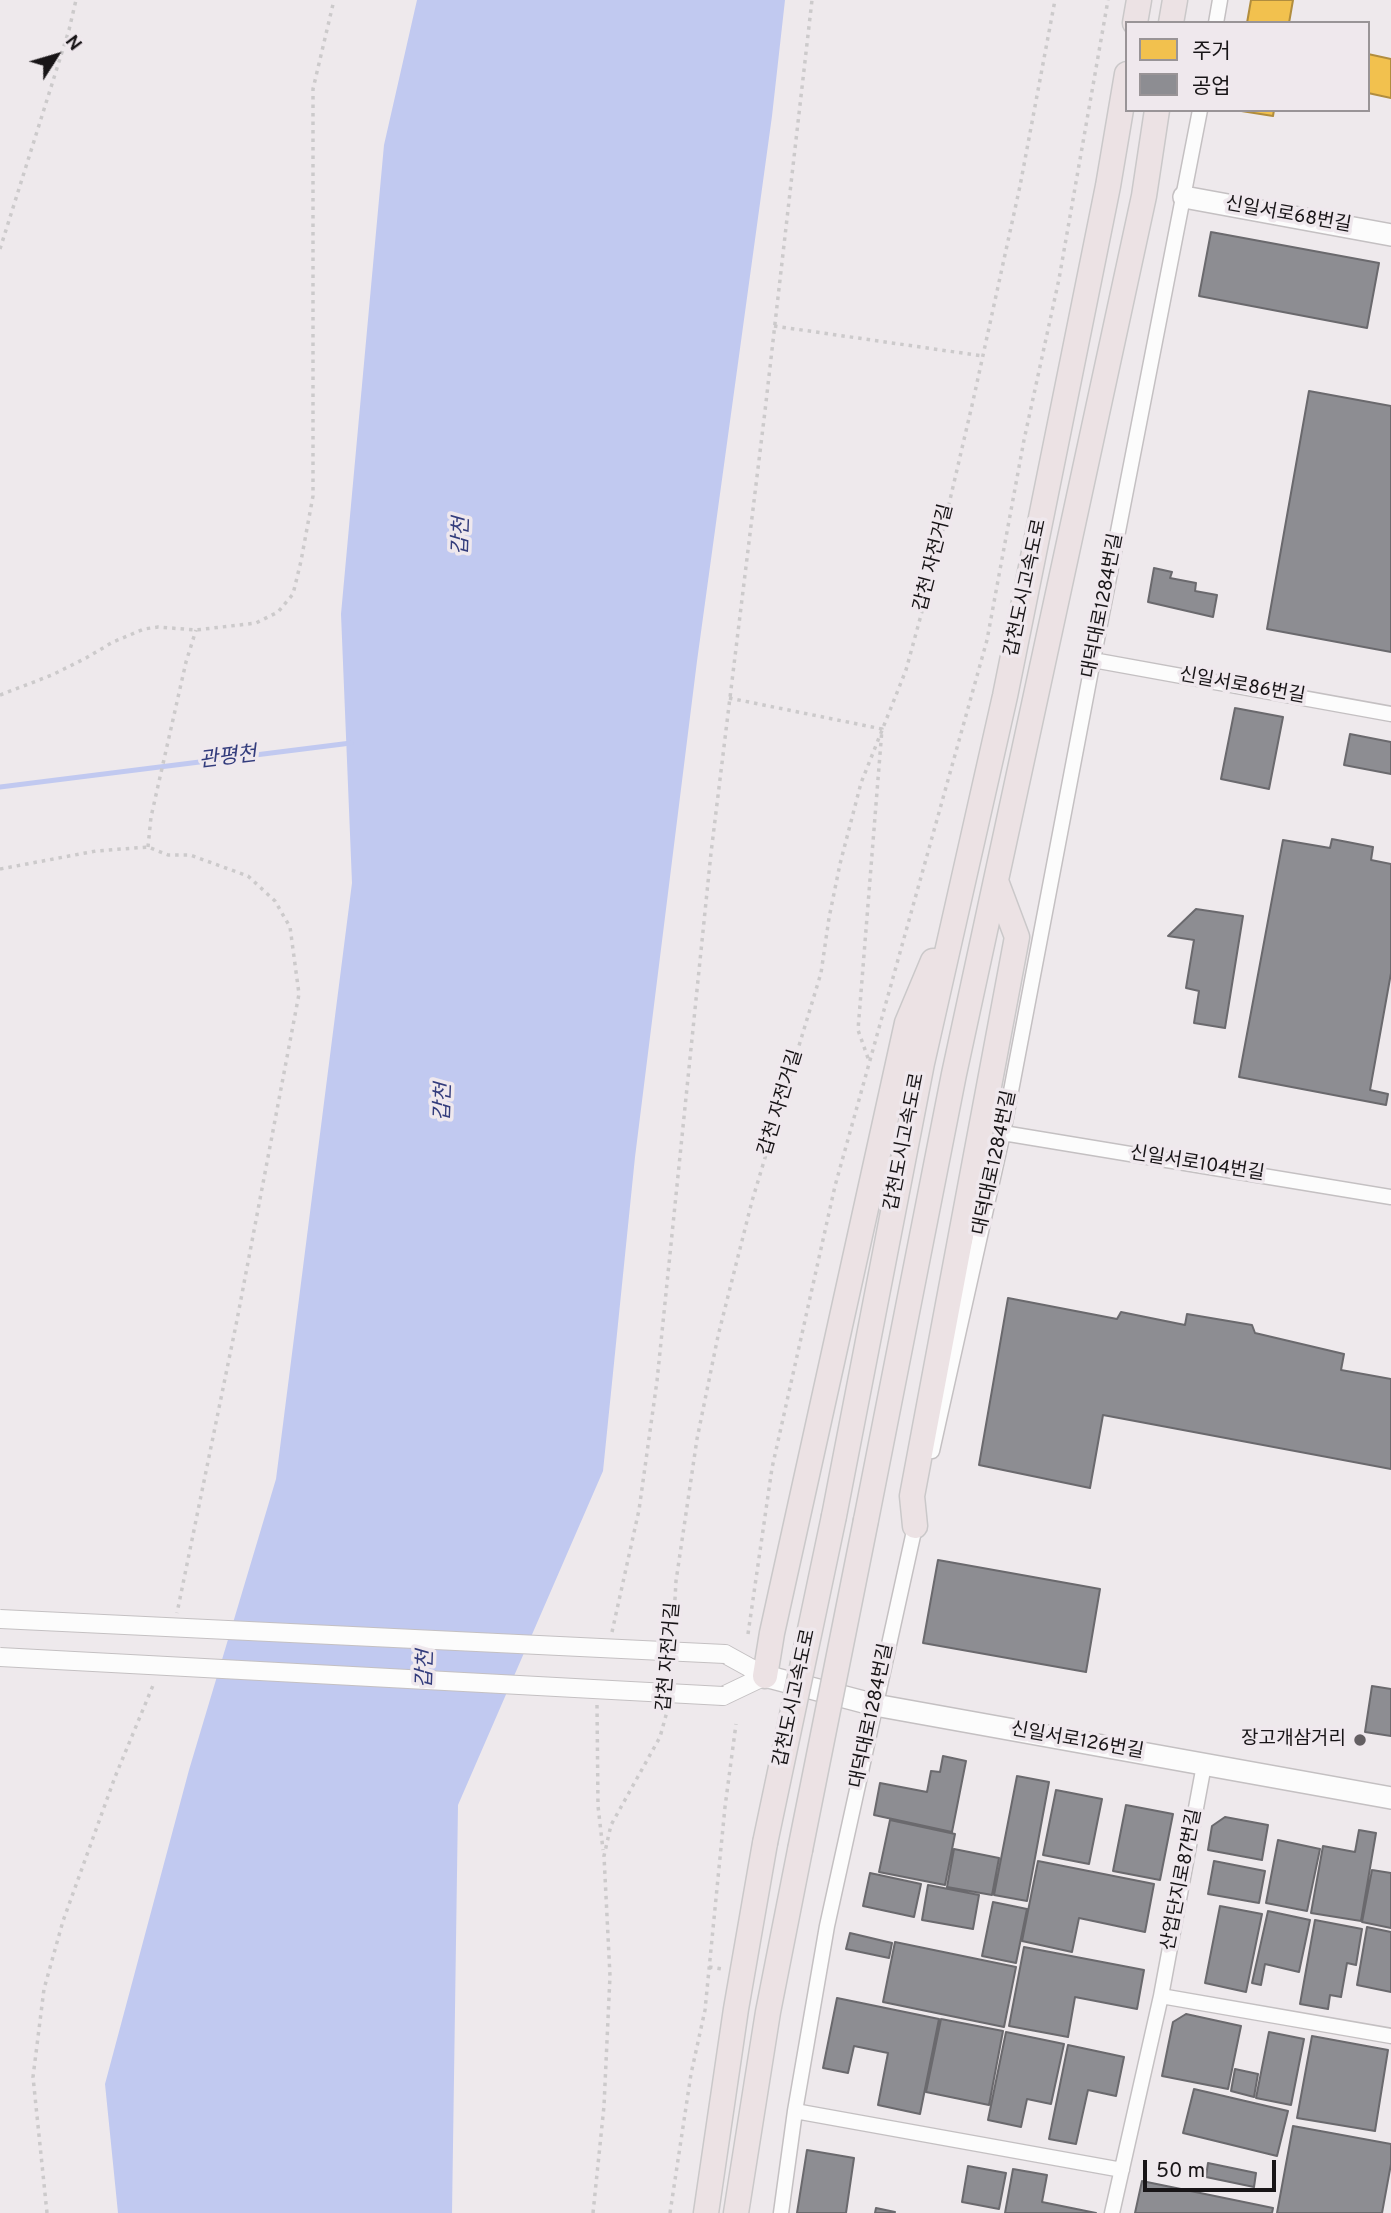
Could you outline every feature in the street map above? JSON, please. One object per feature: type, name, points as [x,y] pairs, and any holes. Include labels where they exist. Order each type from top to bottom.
[{"type":"highway","points":[[1135,21],[1139,0]]},
{"type":"highway","points":[[1171,21],[1175,0]]},
{"type":"highway","name":"갑천도시고속도로","points":[[706,2213],[734,2022],[765,1843],[834,1516],[922,1063],[1016,642],[1108,186],[1125,86]]},
{"type":"highway","name":"갑천도시고속도로","points":[[736,2213],[768,2012],[954,1074],[1144,196],[1157,112]]},
{"type":"highway","points":[[915,1527],[912,1496],[1017,937],[996,881]]},
{"type":"highway","points":[[765,1676],[775,1619],[907,1023],[958,902]]},
{"type":"main road","name":"신일서로68번길","points":[[1184,197],[1391,235]]},
{"type":"main road","name":"신일서로126번길","points":[[765,1676],[876,1705],[1391,1798]]},
{"type":"street","points":[[1216,21],[1220,0]]},
{"type":"street","name":"대덕대로1284번길","points":[[781,2213],[795,2111],[827,1926],[1003,1133],[1200,112]]},
{"type":"street","name":"신일서로86번길","points":[[1093,660],[1391,714]]},
{"type":"street","name":"신일서로104번길","points":[[1003,1133],[1391,1197]]},
{"type":"street","points":[[0,1619],[725,1654],[765,1676]]},
{"type":"street","points":[[0,1657],[723,1696],[765,1676]]},
{"type":"street","name":"산업단지로87번길","points":[[1112,2213],[1161,1996],[1204,1765]]},
{"type":"street","points":[[1161,1996],[1391,2036]]},
{"type":"street","points":[[795,2111],[1122,2170]]},
{"type":"path","points":[[0,249],[76,0]]},
{"type":"path","points":[[0,695],[52,675],[113,642],[144,629],[196,629],[256,623],[278,612],[293,594],[313,496],[313,89],[334,0]]},
{"type":"path","points":[[609,1644],[639,1510],[657,1381],[711,853],[812,0]]},
{"type":"path","name":"갑천 자전거길","points":[[672,1636],[676,1580],[697,1439],[718,1336],[752,1201],[821,973],[834,891],[861,783],[906,670],[938,550],[1020,186],[1055,0]]},
{"type":"path","points":[[748,1634],[768,1490],[835,1186],[988,640],[1024,440],[1059,279],[1108,0]]},
{"type":"path","points":[[774,326],[983,356]]},
{"type":"path","points":[[148,847],[151,817],[196,629]]},
{"type":"path","points":[[729,698],[882,729],[858,1030],[870,1062]]},
{"type":"path","points":[[0,869],[96,851],[148,847],[168,855],[190,855],[248,876],[275,901],[290,927],[299,994],[237,1321],[175,1622]]},
{"type":"path","points":[[47,2213],[33,2077],[44,1989],[63,1921],[115,1777],[155,1681]]},
{"type":"path","points":[[599,1697],[596,1710],[598,1806],[604,1856]]},
{"type":"path","name":"갑천 자전거길","points":[[593,2213],[604,2106],[610,1976],[604,1856],[611,1825],[660,1737],[668,1699]]},
{"type":"path","points":[[670,2213],[691,2074],[705,2010],[736,1724]]},
{"type":"path","points":[[709,1967],[722,1969]]},
{"type":"water","name":"갑천","points":[[417,0],[785,0],[772,116],[697,661],[635,1157],[603,1471],[458,1805],[452,2213],[118,2213],[105,2084],[189,1770],[276,1479],[352,883],[341,614],[384,145]]},
{"type":"building: 주거","points":[[1251,0],[1293,0],[1289,21],[1247,21]]},
{"type":"building: 주거","points":[[1370,54],[1391,59],[1391,98],[1370,93]]},
{"type":"building: 주거","points":[[1248,112],[1274,112],[1273,116]]},
{"type":"building: 공업","points":[[1211,232],[1379,263],[1367,328],[1199,296]]},
{"type":"building: 공업","points":[[1309,391],[1391,406],[1391,652],[1267,629]]},
{"type":"building: 공업","points":[[1154,568],[1172,572],[1170,578],[1196,583],[1195,591],[1217,595],[1213,617],[1148,602]]},
{"type":"building: 공업","points":[[1235,708],[1283,717],[1269,789],[1221,779]]},
{"type":"building: 공업","points":[[1350,734],[1391,742],[1391,774],[1344,765]]},
{"type":"building: 공업","points":[[1332,839],[1373,847],[1371,860],[1391,864],[1391,973],[1370,1090],[1388,1094],[1386,1105],[1239,1077],[1283,840],[1330,848]]},
{"type":"building: 공업","points":[[1196,909],[1243,916],[1225,1028],[1194,1023],[1199,991],[1186,988],[1194,940],[1168,936]]},
{"type":"building: 공업","points":[[1008,1298],[1117,1319],[1121,1312],[1185,1325],[1187,1314],[1252,1325],[1255,1333],[1344,1354],[1341,1370],[1391,1379],[1391,1469],[1103,1415],[1090,1488],[979,1465]]},
{"type":"building: 공업","points":[[938,1560],[1100,1589],[1086,1672],[923,1643]]},
{"type":"building: 공업","points":[[1372,1686],[1391,1689],[1391,1736],[1365,1732]]},
{"type":"building: 공업","points":[[943,1756],[966,1761],[952,1832],[874,1815],[880,1783],[927,1792],[931,1771],[940,1772]]},
{"type":"building: 공업","points":[[1017,1776],[1049,1782],[1027,1901],[994,1895]]},
{"type":"building: 공업","points":[[1056,1790],[1102,1799],[1089,1864],[1043,1855]]},
{"type":"building: 공업","points":[[1126,1805],[1173,1814],[1160,1880],[1113,1871]]},
{"type":"building: 공업","points":[[1225,1817],[1268,1825],[1262,1860],[1208,1850],[1212,1826]]},
{"type":"building: 공업","points":[[890,1820],[955,1834],[945,1885],[879,1872]]},
{"type":"building: 공업","points":[[1359,1830],[1376,1833],[1361,1921],[1311,1913],[1323,1846],[1355,1852]]},
{"type":"building: 공업","points":[[1278,1840],[1320,1849],[1307,1911],[1266,1903]]},
{"type":"building: 공업","points":[[954,1849],[999,1858],[992,1895],[947,1887]]},
{"type":"building: 공업","points":[[1038,1861],[1154,1884],[1145,1932],[1079,1918],[1072,1952],[1022,1941]]},
{"type":"building: 공업","points":[[1214,1861],[1265,1871],[1259,1903],[1208,1894]]},
{"type":"building: 공업","points":[[1372,1870],[1391,1873],[1391,1928],[1362,1922]]},
{"type":"building: 공업","points":[[870,1873],[921,1884],[914,1917],[863,1906]]},
{"type":"building: 공업","points":[[928,1885],[979,1895],[973,1929],[922,1920]]},
{"type":"building: 공업","points":[[993,1902],[1027,1909],[1016,1963],[982,1956]]},
{"type":"building: 공업","points":[[1220,1906],[1262,1914],[1246,1992],[1205,1983]]},
{"type":"building: 공업","points":[[1268,1911],[1310,1920],[1299,1972],[1265,1964],[1261,1985],[1252,1983]]},
{"type":"building: 공업","points":[[1315,1920],[1362,1929],[1356,1965],[1347,1963],[1341,1997],[1330,1995],[1328,2009],[1300,2004]]},
{"type":"building: 공업","points":[[1367,1927],[1391,1932],[1391,1992],[1357,1985]]},
{"type":"building: 공업","points":[[850,1933],[892,1943],[889,1958],[846,1949]]},
{"type":"building: 공업","points":[[895,1942],[1016,1967],[1004,2027],[883,2002]]},
{"type":"building: 공업","points":[[1024,1947],[1144,1970],[1137,2009],[1075,1997],[1068,2037],[1009,2026]]},
{"type":"building: 공업","points":[[837,1998],[939,2019],[920,2114],[878,2105],[888,2053],[854,2046],[848,2073],[823,2068]]},
{"type":"building: 공업","points":[[1186,2014],[1241,2026],[1228,2089],[1162,2076],[1173,2022]]},
{"type":"building: 공업","points":[[941,2019],[1003,2031],[989,2105],[926,2092]]},
{"type":"building: 공업","points":[[1006,2032],[1064,2044],[1051,2104],[1027,2099],[1021,2127],[988,2120]]},
{"type":"building: 공업","points":[[1269,2032],[1304,2039],[1291,2105],[1256,2098]]},
{"type":"building: 공업","points":[[1312,2036],[1388,2050],[1375,2131],[1297,2118]]},
{"type":"building: 공업","points":[[1068,2045],[1124,2057],[1116,2096],[1088,2090],[1076,2144],[1049,2139]]},
{"type":"building: 공업","points":[[1235,2069],[1258,2074],[1254,2097],[1231,2091]]},
{"type":"building: 공업","points":[[1194,2089],[1288,2111],[1277,2156],[1183,2133]]},
{"type":"building: 공업","points":[[1293,2126],[1391,2144],[1391,2164],[1382,2213],[1277,2213]]},
{"type":"building: 공업","points":[[807,2150],[854,2158],[846,2213],[797,2213]]},
{"type":"building: 공업","points":[[1208,2163],[1256,2173],[1254,2187],[1206,2177]]},
{"type":"building: 공업","points":[[968,2166],[1006,2173],[999,2209],[962,2202]]},
{"type":"building: 공업","points":[[1013,2169],[1047,2175],[1042,2202],[1096,2213],[1005,2213]]},
{"type":"building: 공업","points":[[1142,2181],[1273,2208],[1272,2213],[1135,2213]]},
{"type":"building: 공업","points":[[876,2208],[895,2212],[875,2213]]},
{"type":"waterway","name":"관평천","points":[[0,787],[351,743]]},
{"type":"place","name":"장고개삼거리","points":[[1360,1740]]}]
